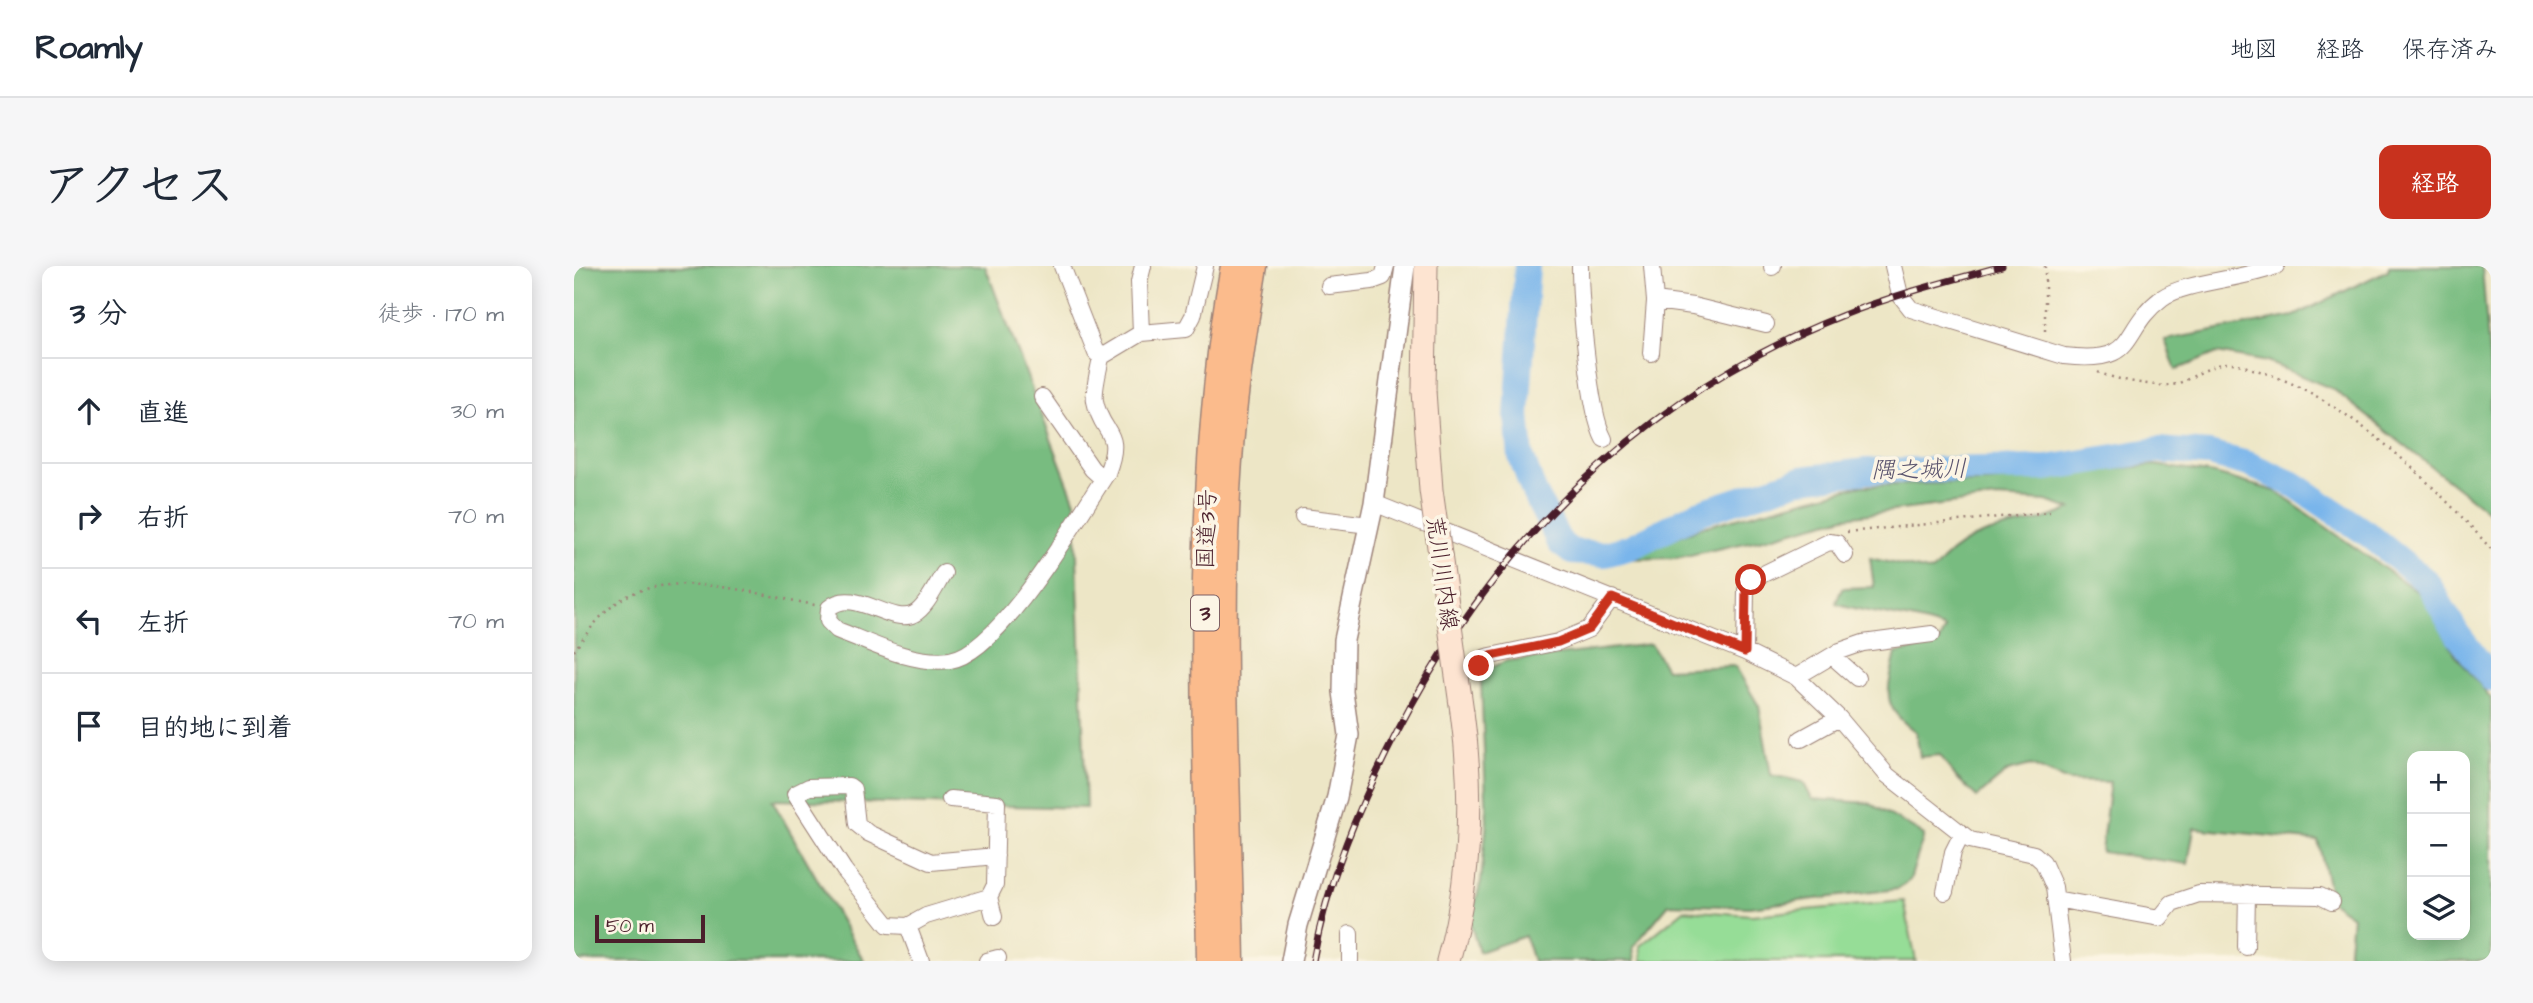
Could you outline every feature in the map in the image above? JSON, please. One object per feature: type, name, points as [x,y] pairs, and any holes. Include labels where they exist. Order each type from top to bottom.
[{"type":"highway","name":"国道3号","points":[[1210,961],[1205,595],[1207,496],[1218,369],[1234,266]]},
{"type":"highway","name":"国道3号","points":[[1231,961],[1225,595],[1227,512],[1233,414],[1254,266]]},
{"type":"main road","name":"荒川川内線","points":[[1426,266],[1424,391],[1431,490],[1462,712],[1469,786],[1470,838],[1463,898],[1448,961]]},
{"type":"street","points":[[1062,266],[1096,353],[1101,357]]},
{"type":"street","points":[[1141,333],[1139,282],[1143,266]]},
{"type":"street","points":[[1101,357],[1141,333],[1186,329],[1193,316],[1205,266]]},
{"type":"street","points":[[1329,286],[1372,281],[1382,277],[1386,266]]},
{"type":"street","points":[[1291,961],[1298,926],[1338,797],[1349,735],[1343,692],[1344,640],[1374,503],[1405,266]]},
{"type":"street","points":[[1580,266],[1594,401],[1598,428],[1604,439]]},
{"type":"street","points":[[1651,352],[1655,301],[1652,266]]},
{"type":"street","points":[[1893,266],[1900,295],[1911,309],[2044,349],[2088,359],[2108,355],[2126,345],[2162,298],[2276,266]]},
{"type":"street","points":[[1655,301],[1693,306],[1766,324]]},
{"type":"street","points":[[944,573],[923,606],[913,615],[901,616],[848,601],[835,602],[829,608],[828,621],[837,630],[912,657],[953,660],[970,653],[1011,613],[1035,584],[1103,479],[1114,455],[1115,439],[1095,400],[1101,357]]},
{"type":"street","points":[[1042,397],[1092,469],[1103,479]]},
{"type":"street","points":[[1374,503],[1745,652],[1796,677],[1839,718],[1886,775],[1962,834],[1984,845],[2034,854],[2043,862],[2054,887],[2063,961]]},
{"type":"street","points":[[1303,517],[1369,525]]},
{"type":"street","points":[[1745,652],[1746,590],[1751,580],[1829,542],[1837,543],[1845,555]]},
{"type":"street","points":[[1479,666],[1486,657],[1558,642],[1589,629],[1612,598]]},
{"type":"street","points":[[1796,677],[1832,656],[1863,643],[1932,635]]},
{"type":"street","points":[[1832,656],[1857,678]]},
{"type":"street","points":[[1801,739],[1839,718]]},
{"type":"street","points":[[989,897],[926,916],[908,926],[888,925],[844,870],[795,794],[809,787],[849,786],[853,789],[857,824],[868,833],[931,862],[996,856]]},
{"type":"street","points":[[950,799],[997,803],[995,885],[989,897],[994,917]]},
{"type":"street","points":[[1945,892],[1953,852],[1962,834]]},
{"type":"street","points":[[2246,947],[2247,893]]},
{"type":"street","points":[[2055,899],[2160,918],[2172,903],[2199,894],[2320,896],[2332,902]]},
{"type":"street","points":[[908,926],[921,961]]},
{"type":"street","points":[[1350,934],[1350,961]]},
{"type":"path","points":[[2044,349],[2045,266]]},
{"type":"path","points":[[2098,372],[2109,377],[2172,386],[2229,363],[2275,376],[2330,402],[2396,456],[2466,520],[2491,549]]},
{"type":"path","points":[[1829,542],[1850,530],[2050,512]]},
{"type":"path","points":[[574,651],[614,606],[630,595],[657,586],[714,586],[829,608]]},
{"type":"green space","points":[[574,266],[985,266],[1075,502],[1086,808],[772,800],[864,961],[574,961]]},
{"type":"green space","points":[[2389,266],[2482,266],[2491,382],[2491,514],[2333,389],[2267,362],[2217,353],[2176,370],[2165,340],[2294,316],[2388,270]]},
{"type":"green space","points":[[2155,465],[2215,474],[2275,491],[2422,595],[2455,654],[2491,698],[2491,961],[2348,961],[2352,916],[2332,902],[2318,841],[2194,828],[2188,864],[2101,852],[2110,782],[2068,781],[2031,765],[2008,771],[1977,797],[1956,777],[1940,755],[1920,757],[1916,732],[1904,723],[1891,706],[1890,679],[1896,653],[1937,645],[1945,629],[1836,603],[1842,588],[1874,587],[1870,558],[1932,572],[1948,555],[1981,535],[2052,517],[2071,509],[2046,501],[1996,498],[1845,517],[1676,558],[1623,559],[1699,528],[1858,486],[1988,482]]},
{"type":"green space","points":[[1651,644],[1666,669],[1735,666],[1759,706],[1771,775],[1803,782],[1812,799],[1869,803],[1924,835],[1910,880],[1898,889],[1749,907],[1669,904],[1633,947],[1635,961],[1533,961],[1525,936],[1479,952],[1470,922],[1481,881],[1487,821],[1481,681],[1492,667],[1506,661]]},
{"type":"green space","points":[[1904,901],[1916,961],[1642,961],[1640,946],[1684,910],[1752,915]]},
{"type":"waterway","name":"隅之城川","points":[[1527,266],[1517,415],[1521,456],[1534,492],[1560,543],[1572,552],[1605,554],[1631,547],[1698,513],[1802,479],[1866,471],[2047,468],[2158,450],[2209,454],[2248,464],[2295,485],[2369,535],[2427,582],[2458,635],[2491,678]]},
{"type":"railway","points":[[1313,961],[1327,901],[1346,844],[1369,788],[1396,734],[1435,665],[1478,600],[1527,540],[1580,484],[1638,433],[1701,388],[1769,349],[1861,308],[2002,266]]},
{"type":"route","points":[[1479,666],[1486,657],[1500,652],[1558,642],[1589,629],[1612,598],[1745,652],[1746,590],[1751,580]]}]
